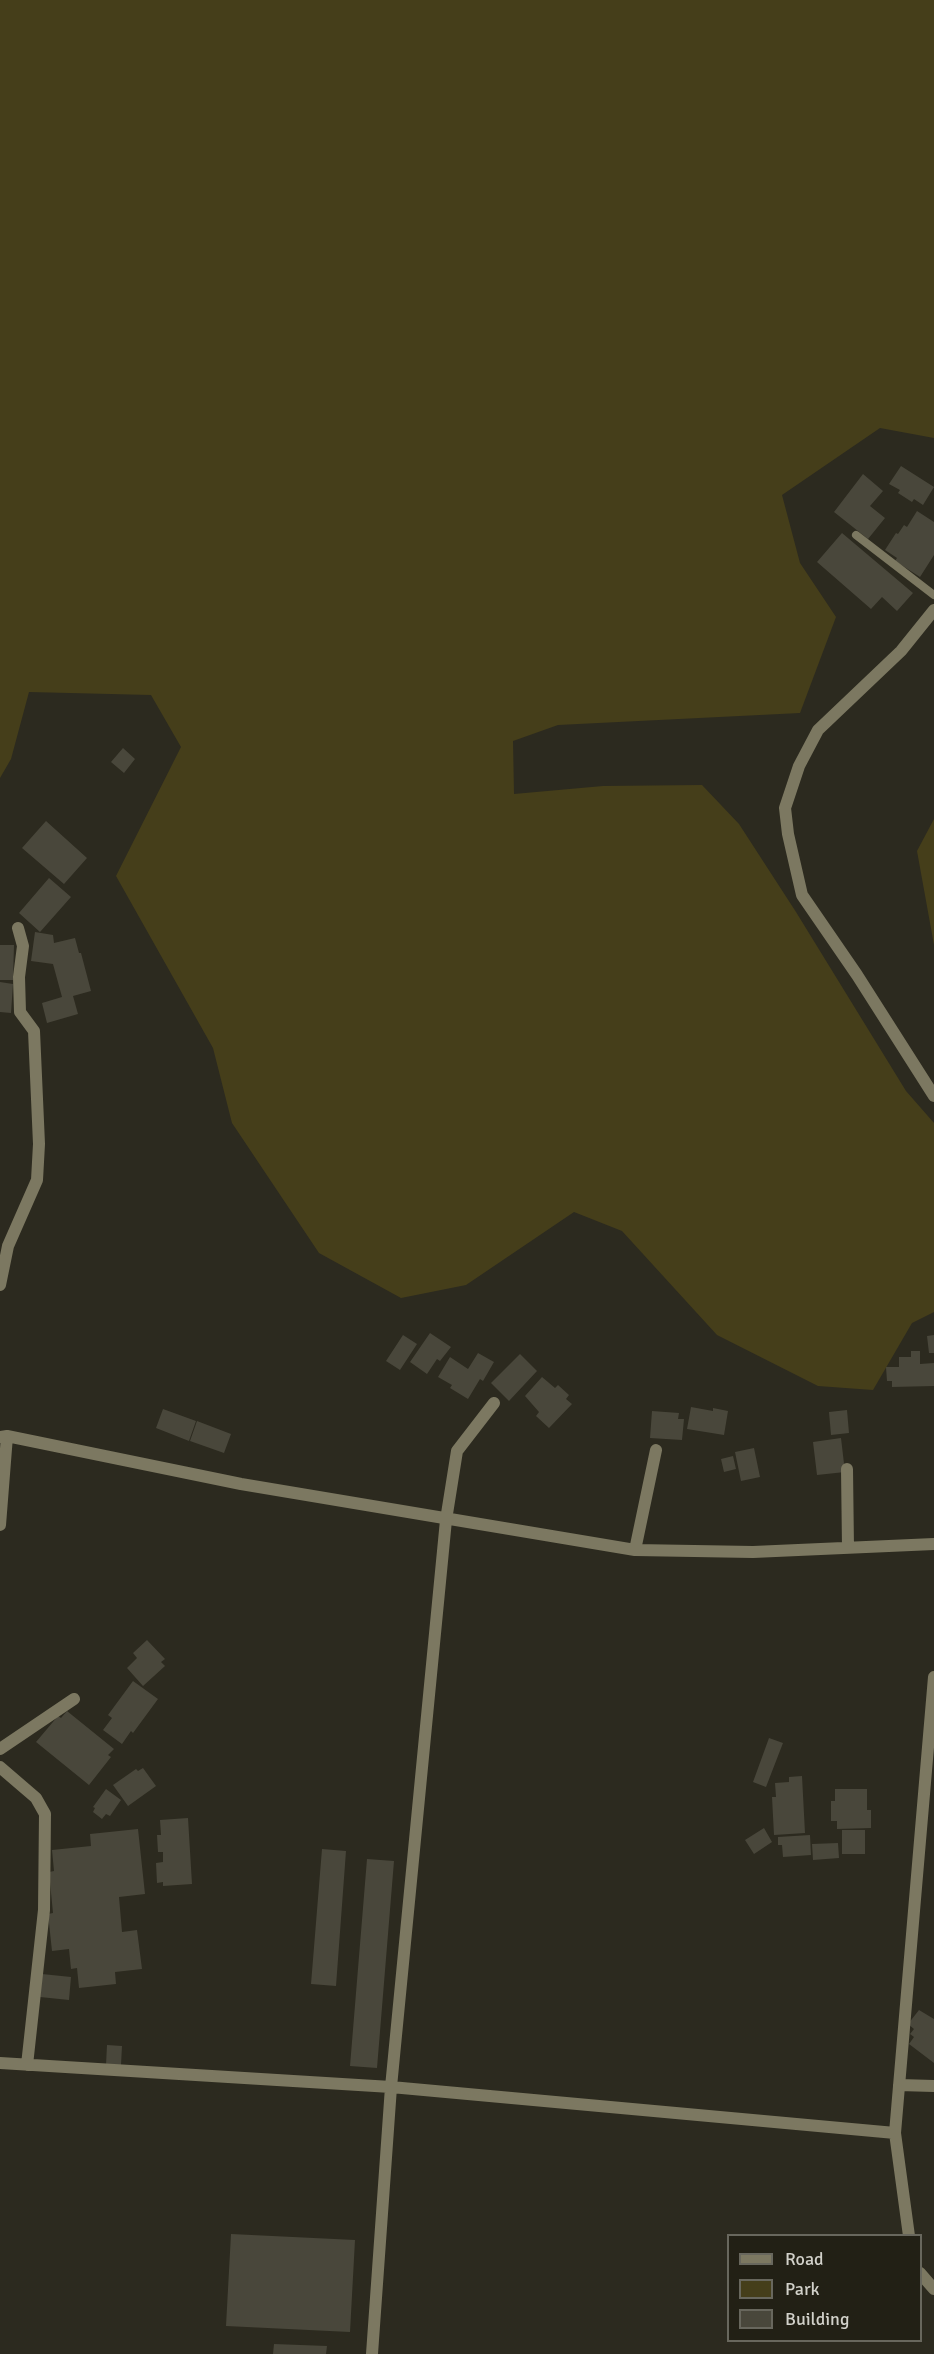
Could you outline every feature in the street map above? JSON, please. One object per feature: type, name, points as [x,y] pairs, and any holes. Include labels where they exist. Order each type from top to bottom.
[{"type":"street","points":[[934,610],[901,651],[818,730],[799,766],[785,808],[788,834],[802,895],[857,975],[934,1096]]},
{"type":"street","points":[[0,1285],[8,1246],[37,1180],[39,1144],[34,1031],[20,1012],[19,977],[24,946],[18,928]]},
{"type":"street","points":[[372,2354],[391,2087],[446,1520],[457,1451],[494,1403]]},
{"type":"street","points":[[0,1525],[4,1436],[241,1484],[635,1550],[753,1552],[934,1544]]},
{"type":"street","points":[[635,1550],[656,1450]]},
{"type":"street","points":[[847,1469],[848,1548]]},
{"type":"street","points":[[909,2234],[895,2133],[934,1677]]},
{"type":"street","points":[[0,1749],[74,1699]]},
{"type":"street","points":[[0,1767],[36,1798],[45,1814],[44,1910],[27,2065]]},
{"type":"street","points":[[0,2063],[391,2087],[895,2133]]},
{"type":"street","points":[[899,2085],[934,2086]]},
{"type":"street","points":[[922,2274],[934,2289]]},
{"type":"lane","points":[[856,535],[934,595]]},
{"type":"green space","points":[[0,0],[934,0],[934,438],[880,428],[782,495],[800,563],[836,617],[800,713],[558,725],[513,741],[514,794],[603,786],[702,785],[739,824],[906,1091],[934,1123],[934,1312],[912,1323],[873,1390],[818,1386],[717,1335],[622,1231],[574,1212],[466,1285],[401,1298],[319,1253],[232,1123],[213,1048],[116,876],[181,747],[151,695],[29,692],[11,759],[0,778]]},
{"type":"green space","points":[[934,819],[934,945],[917,851]]},
{"type":"building","points":[[901,466],[934,487],[923,505],[914,499],[912,502],[898,493],[900,490],[889,484]]},
{"type":"building","points":[[863,474],[883,491],[870,506],[885,518],[868,539],[834,512]]},
{"type":"building","points":[[917,511],[934,522],[934,555],[920,577],[895,561],[897,558],[885,550],[896,533],[898,534],[904,525],[907,527]]},
{"type":"building","points":[[842,533],[913,593],[897,611],[882,597],[871,609],[817,562]]},
{"type":"building","points":[[123,748],[135,759],[124,773],[111,762]]},
{"type":"building","points":[[46,821],[87,858],[64,884],[22,848]]},
{"type":"building","points":[[49,878],[71,897],[40,932],[19,913]]},
{"type":"building","points":[[35,932],[53,935],[54,943],[75,938],[91,991],[73,996],[78,1014],[47,1023],[42,1003],[62,997],[53,964],[31,961]]},
{"type":"building","points":[[0,945],[14,945],[13,980],[0,980]]},
{"type":"building","points":[[0,982],[13,984],[11,1013],[0,1012]]},
{"type":"building","points":[[430,1333],[451,1347],[440,1361],[437,1359],[427,1374],[410,1362]]},
{"type":"building","points":[[403,1335],[417,1344],[400,1370],[386,1361]]},
{"type":"building","points":[[934,1335],[934,1353],[929,1353],[927,1336]]},
{"type":"building","points":[[911,1351],[920,1351],[920,1364],[934,1363],[934,1386],[892,1387],[892,1381],[887,1381],[886,1367],[899,1367],[899,1357],[911,1357]]},
{"type":"building","points":[[478,1353],[494,1362],[483,1381],[480,1379],[468,1399],[450,1388],[452,1385],[438,1377],[450,1357],[468,1369]]},
{"type":"building","points":[[520,1354],[537,1371],[509,1401],[491,1383]]},
{"type":"building","points":[[542,1377],[555,1388],[558,1385],[569,1395],[566,1399],[572,1404],[549,1428],[536,1416],[539,1412],[525,1396]]},
{"type":"building","points":[[691,1407],[728,1411],[724,1435],[687,1429]]},
{"type":"building","points":[[163,1409],[196,1421],[189,1441],[156,1428]]},
{"type":"building","points":[[847,1410],[849,1433],[831,1435],[829,1412]]},
{"type":"building","points":[[652,1411],[679,1413],[678,1419],[684,1419],[682,1440],[650,1438]]},
{"type":"building","points":[[197,1421],[231,1434],[224,1453],[190,1441]]},
{"type":"building","points":[[841,1438],[845,1472],[817,1475],[813,1442]]},
{"type":"building","points":[[754,1448],[760,1477],[741,1481],[735,1452]]},
{"type":"building","points":[[733,1456],[736,1469],[724,1472],[721,1459]]},
{"type":"building","points":[[147,1640],[165,1659],[161,1662],[165,1666],[143,1686],[127,1668],[137,1658],[133,1653]]},
{"type":"building","points":[[133,1681],[158,1699],[122,1744],[103,1730],[112,1718],[108,1715]]},
{"type":"building","points":[[67,1711],[114,1749],[108,1755],[111,1757],[89,1785],[36,1742],[58,1716],[61,1718]]},
{"type":"building","points":[[769,1738],[783,1743],[766,1787],[753,1782]]},
{"type":"building","points":[[143,1768],[156,1786],[128,1806],[113,1785],[136,1769],[138,1771]]},
{"type":"building","points":[[802,1776],[805,1833],[774,1835],[772,1797],[776,1797],[775,1783],[789,1782],[789,1777]]},
{"type":"building","points":[[106,1789],[121,1800],[110,1816],[106,1814],[102,1819],[93,1812],[95,1808],[93,1807]]},
{"type":"building","points":[[835,1789],[867,1789],[867,1810],[871,1810],[871,1828],[837,1829],[837,1821],[831,1821],[831,1801],[835,1801]]},
{"type":"building","points":[[188,1818],[192,1884],[163,1886],[163,1882],[157,1883],[156,1863],[163,1862],[163,1852],[158,1852],[157,1835],[161,1835],[160,1820]]},
{"type":"building","points":[[764,1828],[772,1842],[754,1854],[745,1840]]},
{"type":"building","points":[[138,1829],[145,1894],[119,1897],[122,1932],[137,1930],[142,1969],[115,1972],[116,1984],[79,1988],[77,1968],[71,1969],[69,1949],[52,1951],[48,1914],[53,1913],[49,1872],[54,1871],[52,1850],[91,1846],[90,1834]]},
{"type":"building","points":[[842,1830],[865,1830],[865,1854],[842,1854]]},
{"type":"building","points":[[810,1835],[811,1855],[783,1857],[782,1845],[778,1845],[778,1837]]},
{"type":"building","points":[[838,1843],[839,1858],[813,1860],[812,1844]]},
{"type":"building","points":[[322,1849],[346,1851],[336,1986],[311,1984]]},
{"type":"building","points":[[367,1859],[394,1861],[377,2068],[350,2066]]},
{"type":"building","points":[[42,1974],[71,1977],[69,2000],[40,1997]]},
{"type":"building","points":[[919,2010],[934,2019],[934,2063],[909,2044],[914,2037],[910,2034],[914,2029],[908,2024]]},
{"type":"building","points":[[107,2045],[122,2046],[121,2065],[106,2065]]},
{"type":"building","points":[[231,2234],[355,2240],[350,2332],[226,2326]]},
{"type":"building","points":[[274,2344],[327,2346],[326,2354],[273,2354]]}]
